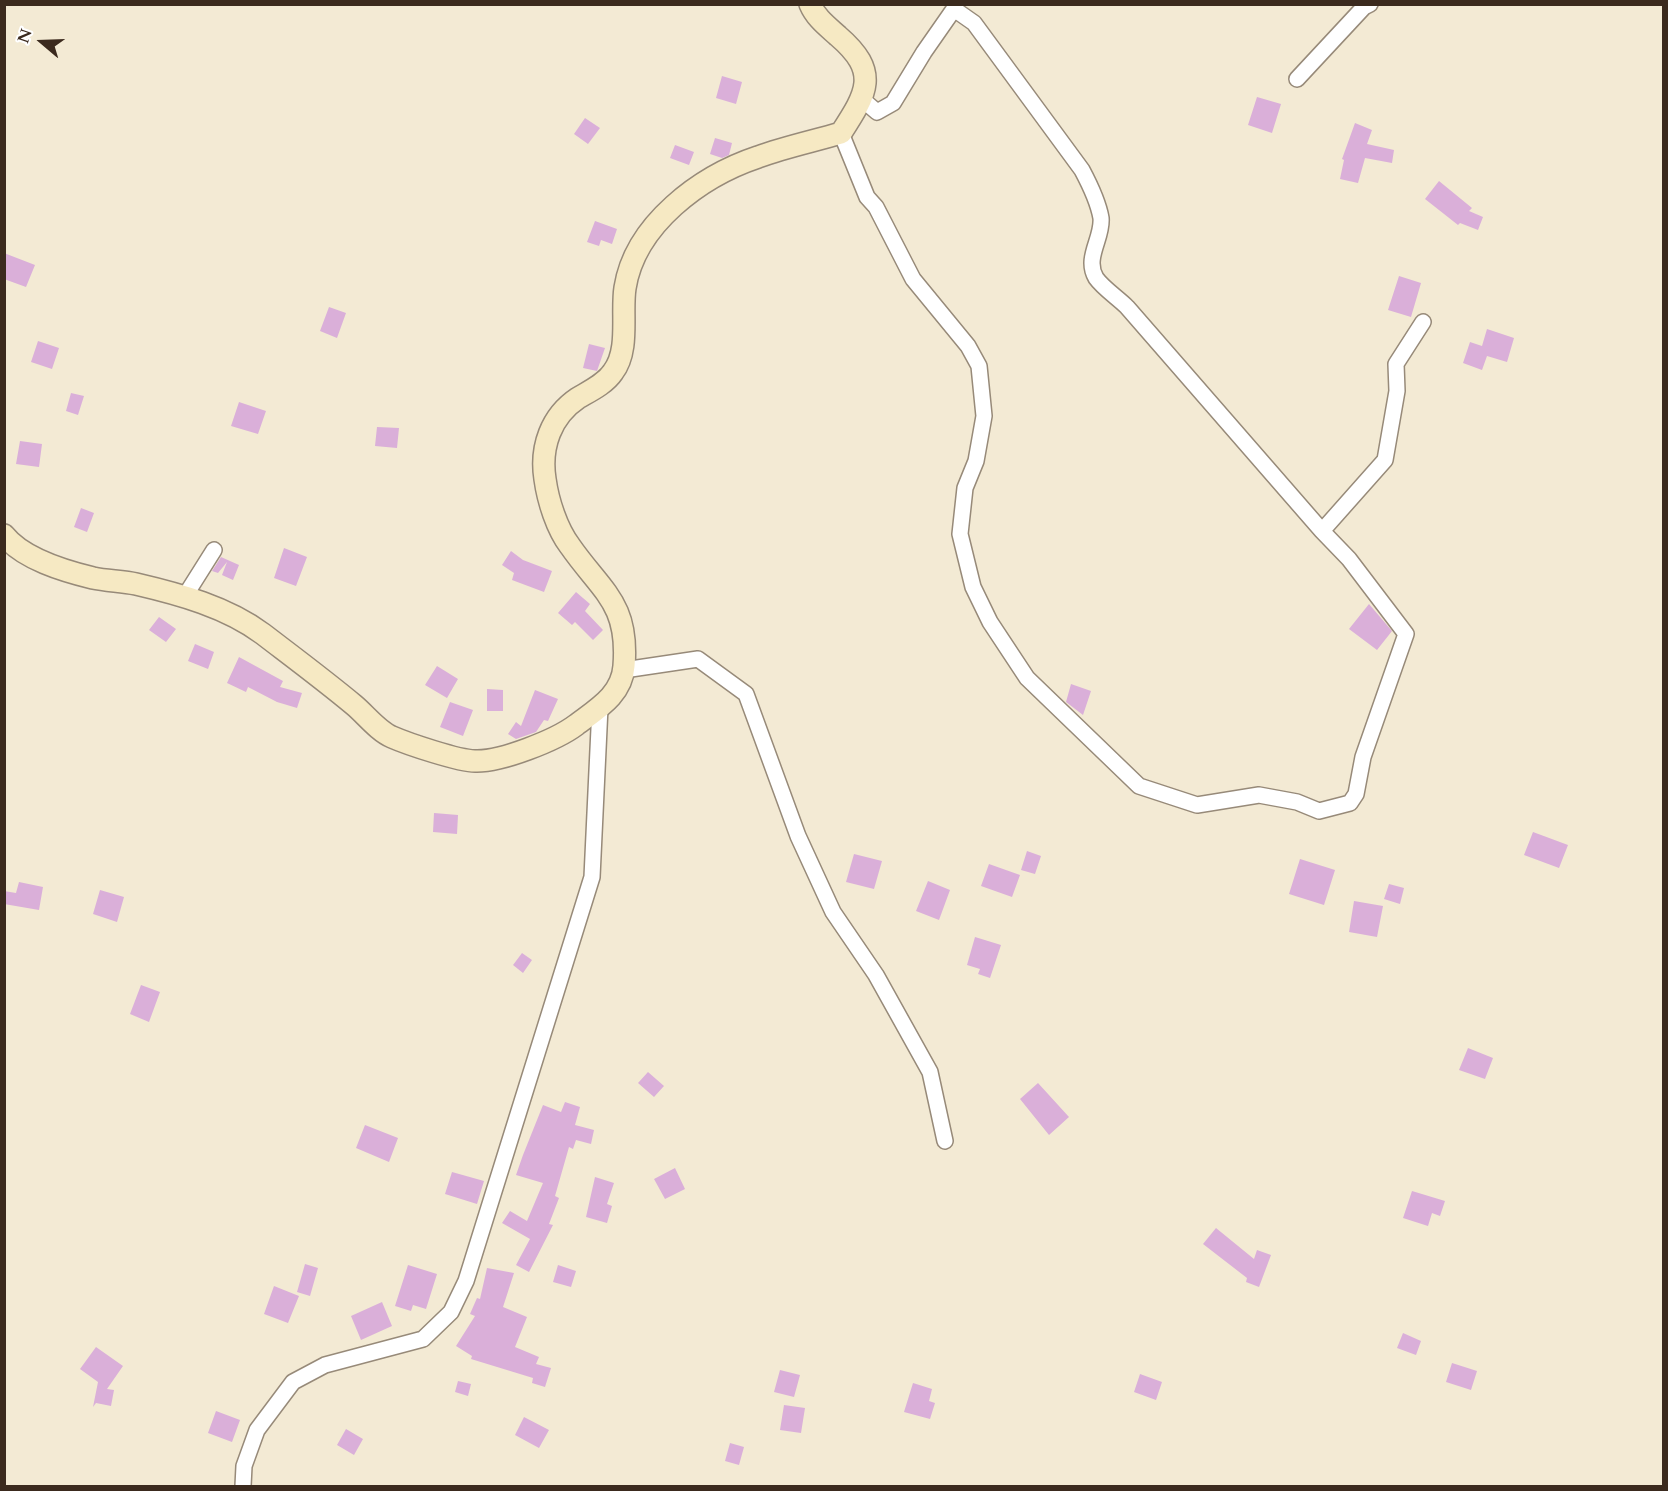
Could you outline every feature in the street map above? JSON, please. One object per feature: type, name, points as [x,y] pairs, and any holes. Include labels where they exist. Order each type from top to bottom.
[{"type":"main road","points":[[4,535],[15,549],[83,574],[184,596],[248,623],[316,674],[389,736],[476,761],[527,750],[566,732],[600,707],[620,688],[624,670],[621,622],[611,595],[568,544],[556,519],[545,480],[544,457],[549,432],[559,414],[614,372],[624,325],[625,286],[642,243],[653,225],[676,204],[713,178],[755,157],[841,134],[863,100],[866,79],[862,62],[843,40],[815,15],[810,4]]},
{"type":"street","points":[[1297,80],[1364,7],[1370,4]]},
{"type":"street","points":[[841,134],[867,197],[876,207],[913,279],[968,346],[979,366],[984,416],[976,461],[965,488],[960,534],[973,587],[990,622],[1027,678],[1139,786],[1197,806],[1259,795],[1297,802],[1319,811],[1350,803],[1356,794],[1363,757],[1406,634],[1349,559],[1127,307],[1096,277],[1092,253],[1100,231],[1101,219],[1094,194],[1082,170],[974,23],[954,9],[924,51],[893,103],[877,112],[863,100]]},
{"type":"street","points":[[1322,531],[1385,460],[1397,391],[1396,364],[1423,322]]},
{"type":"street","points":[[184,596],[214,550]]},
{"type":"street","points":[[624,670],[698,659],[746,694],[798,836],[833,912],[876,975],[930,1072],[945,1141]]},
{"type":"street","points":[[243,1486],[244,1466],[257,1430],[293,1382],[325,1365],[423,1339],[451,1312],[461,1291],[592,877],[600,707]]},
{"type":"building","points":[[722,76],[742,82],[736,104],[716,98]]},
{"type":"building","points":[[1257,97],[1281,104],[1272,133],[1248,125]]},
{"type":"building","points":[[585,118],[600,128],[588,144],[574,134]]},
{"type":"building","points":[[1355,123],[1372,130],[1367,144],[1394,150],[1392,163],[1365,158],[1358,183],[1340,179],[1344,160],[1342,159]]},
{"type":"building","points":[[715,138],[732,143],[729,155],[722,158],[710,154]]},
{"type":"building","points":[[675,145],[694,152],[689,165],[670,158]]},
{"type":"building","points":[[1439,181],[1472,208],[1469,211],[1483,217],[1478,230],[1460,223],[1458,225],[1425,199]]},
{"type":"building","points":[[595,221],[617,229],[612,244],[601,240],[599,246],[587,242]]},
{"type":"building","points":[[4,253],[35,265],[26,287],[4,279]]},
{"type":"building","points":[[1399,276],[1421,283],[1411,317],[1388,310]]},
{"type":"building","points":[[329,307],[346,313],[337,338],[320,331]]},
{"type":"building","points":[[1487,329],[1514,338],[1507,362],[1487,356],[1482,370],[1463,363],[1470,342],[1482,346]]},
{"type":"building","points":[[38,341],[59,348],[52,369],[31,362]]},
{"type":"building","points":[[589,344],[605,348],[597,371],[583,368]]},
{"type":"building","points":[[71,393],[84,396],[78,415],[66,411]]},
{"type":"building","points":[[239,402],[266,411],[258,434],[231,426]]},
{"type":"building","points":[[377,427],[399,428],[397,448],[375,446]]},
{"type":"building","points":[[20,441],[42,444],[39,467],[16,464]]},
{"type":"building","points":[[81,508],[94,513],[87,532],[74,527]]},
{"type":"building","points":[[284,548],[307,557],[296,586],[274,578]]},
{"type":"building","points":[[511,551],[523,560],[552,571],[544,592],[512,580],[514,573],[502,565]]},
{"type":"building","points":[[221,557],[239,565],[233,580],[222,575],[227,562],[218,573],[212,571]]},
{"type":"building","points":[[576,592],[590,604],[585,611],[603,630],[593,640],[575,622],[572,625],[558,613]]},
{"type":"building","points":[[1369,604],[1392,631],[1377,650],[1349,629]]},
{"type":"building","points":[[159,617],[176,629],[166,642],[149,630]]},
{"type":"building","points":[[195,644],[214,652],[208,669],[188,661]]},
{"type":"building","points":[[239,657],[283,681],[280,687],[302,693],[297,708],[277,702],[248,687],[246,692],[227,683]]},
{"type":"building","points":[[437,666],[458,679],[447,698],[425,685]]},
{"type":"building","points":[[1071,684],[1091,691],[1083,715],[1066,702]]},
{"type":"building","points":[[487,689],[503,690],[503,711],[487,711]]},
{"type":"building","points":[[535,690],[558,699],[548,721],[544,720],[536,732],[516,739],[508,734],[516,722],[521,726]]},
{"type":"building","points":[[450,702],[473,710],[463,736],[440,727]]},
{"type":"building","points":[[434,813],[458,815],[457,834],[433,832]]},
{"type":"building","points":[[1533,832],[1568,845],[1559,868],[1524,855]]},
{"type":"building","points":[[1027,851],[1041,856],[1035,874],[1021,870]]},
{"type":"building","points":[[854,854],[882,861],[874,889],[846,882]]},
{"type":"building","points":[[1300,859],[1335,870],[1324,905],[1289,894]]},
{"type":"building","points":[[989,864],[1020,875],[1012,897],[981,886]]},
{"type":"building","points":[[928,881],[950,890],[939,920],[916,911]]},
{"type":"building","points":[[19,882],[43,887],[39,910],[4,904],[4,891],[16,893]]},
{"type":"building","points":[[1389,884],[1404,888],[1400,904],[1384,899]]},
{"type":"building","points":[[100,890],[124,897],[117,922],[93,914]]},
{"type":"building","points":[[1354,901],[1383,906],[1377,937],[1349,932]]},
{"type":"building","points":[[975,937],[1001,945],[990,978],[978,974],[980,969],[967,965]]},
{"type":"building","points":[[522,953],[532,960],[523,973],[513,965]]},
{"type":"building","points":[[141,985],[160,992],[149,1022],[130,1014]]},
{"type":"building","points":[[1468,1048],[1493,1058],[1485,1079],[1459,1070]]},
{"type":"building","points":[[648,1072],[664,1086],[654,1097],[638,1083]]},
{"type":"building","points":[[1038,1083],[1069,1117],[1049,1135],[1020,1099]]},
{"type":"building","points":[[565,1102],[580,1107],[575,1125],[594,1130],[591,1144],[576,1140],[573,1149],[569,1147],[555,1196],[559,1198],[549,1224],[553,1225],[529,1272],[516,1265],[530,1239],[502,1223],[510,1211],[527,1221],[543,1183],[516,1175],[543,1105],[561,1112]]},
{"type":"building","points":[[365,1125],[398,1138],[389,1162],[356,1148]]},
{"type":"building","points":[[675,1168],[685,1189],[665,1199],[654,1179]]},
{"type":"building","points":[[452,1172],[484,1181],[477,1204],[445,1194]]},
{"type":"building","points":[[595,1177],[614,1183],[607,1204],[612,1206],[607,1223],[586,1217]]},
{"type":"building","points":[[1412,1191],[1445,1201],[1440,1216],[1432,1213],[1428,1226],[1403,1218]]},
{"type":"building","points":[[1216,1228],[1254,1259],[1257,1250],[1271,1255],[1259,1287],[1246,1282],[1247,1278],[1203,1244]]},
{"type":"building","points":[[305,1264],[318,1268],[310,1296],[297,1292]]},
{"type":"building","points":[[408,1265],[437,1274],[426,1309],[413,1305],[411,1311],[395,1306]]},
{"type":"building","points":[[558,1265],[576,1271],[571,1287],[553,1282]]},
{"type":"building","points":[[487,1268],[514,1273],[503,1307],[527,1317],[515,1347],[539,1357],[536,1364],[551,1368],[545,1387],[532,1383],[533,1378],[471,1359],[472,1356],[456,1346],[475,1316],[470,1314],[477,1298],[480,1299]]},
{"type":"building","points":[[274,1286],[299,1296],[288,1323],[264,1314]]},
{"type":"building","points":[[382,1302],[392,1326],[361,1340],[351,1316]]},
{"type":"building","points":[[1403,1333],[1421,1341],[1416,1355],[1397,1348]]},
{"type":"building","points":[[96,1347],[123,1366],[107,1389],[114,1390],[111,1406],[96,1403],[93,1407],[98,1382],[80,1369]]},
{"type":"building","points":[[1452,1363],[1477,1371],[1471,1390],[1446,1382]]},
{"type":"building","points":[[780,1370],[800,1375],[794,1397],[774,1392]]},
{"type":"building","points":[[1140,1374],[1162,1382],[1156,1400],[1134,1392]]},
{"type":"building","points":[[458,1381],[471,1384],[468,1396],[455,1392]]},
{"type":"building","points":[[913,1383],[932,1389],[929,1401],[935,1403],[930,1419],[904,1412]]},
{"type":"building","points":[[784,1405],[805,1408],[801,1433],[780,1430]]},
{"type":"building","points":[[216,1411],[240,1420],[232,1442],[208,1433]]},
{"type":"building","points":[[524,1417],[549,1430],[539,1448],[515,1435]]},
{"type":"building","points":[[346,1429],[363,1439],[354,1455],[337,1445]]},
{"type":"building","points":[[730,1443],[744,1447],[739,1465],[725,1461]]}]
